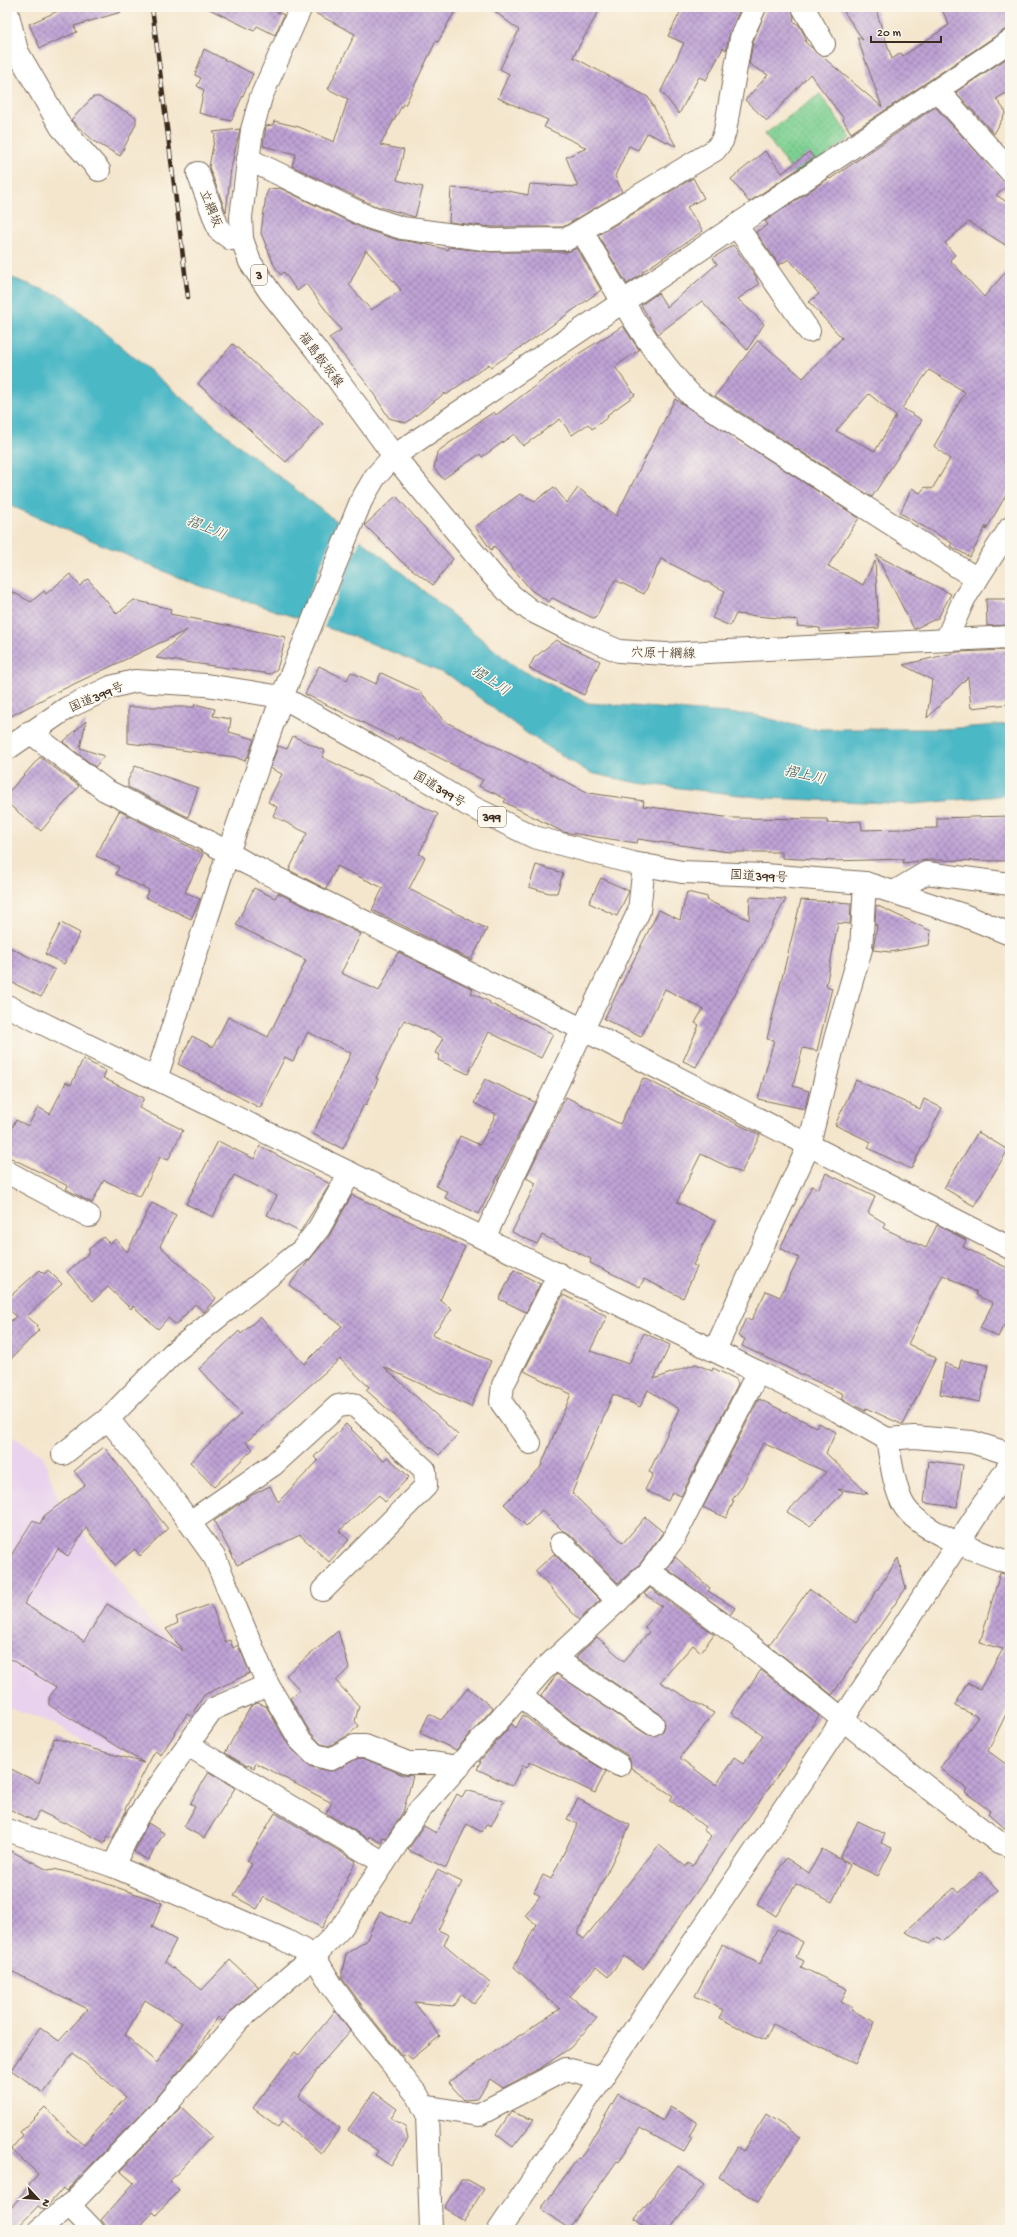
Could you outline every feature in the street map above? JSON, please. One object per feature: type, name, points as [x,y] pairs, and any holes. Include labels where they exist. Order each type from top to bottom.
[{"type":"main road","name":"福島飯坂線","points":[[301,7],[261,97],[252,130],[241,217],[245,251],[270,292],[316,350],[394,456]]},
{"type":"main road","points":[[248,159],[368,217],[402,228],[491,240],[566,239],[582,231],[599,219],[715,150],[722,142],[740,38],[755,7]]},
{"type":"main road","points":[[803,7],[824,44]]},
{"type":"main road","points":[[7,11],[17,51],[61,127],[99,170]]},
{"type":"main road","points":[[156,1079],[228,853],[282,698],[361,500],[375,477],[394,456],[622,301],[1010,42]]},
{"type":"main road","points":[[938,91],[1010,171]]},
{"type":"main road","name":"立綱坂","points":[[198,173],[219,230],[231,239]]},
{"type":"main road","points":[[736,225],[809,331]]},
{"type":"main road","points":[[582,231],[622,301],[678,381],[693,397],[977,579]]},
{"type":"main road","name":"穴原十綱線","points":[[394,456],[512,596],[530,610],[559,625],[619,651],[673,654],[1010,637]]},
{"type":"main road","points":[[946,640],[964,599],[1010,528]]},
{"type":"main road","name":"国道399号","points":[[7,749],[67,708],[111,687],[135,681],[206,685],[282,698],[381,752],[468,805],[534,837],[644,865],[682,872],[765,875],[865,883],[963,914],[1010,934]]},
{"type":"main road","points":[[30,732],[105,790],[228,853],[584,1030],[1010,1248]]},
{"type":"main road","points":[[484,1238],[584,1030],[639,911],[644,865]]},
{"type":"main road","points":[[894,892],[926,873],[1010,884]]},
{"type":"main road","points":[[715,1350],[809,1145],[835,1039],[861,949],[865,883]]},
{"type":"main road","points":[[10,1012],[156,1079],[715,1350],[838,1411],[888,1440],[914,1437],[972,1442],[1010,1454]]},
{"type":"main road","points":[[7,1172],[89,1216]]},
{"type":"main road","points":[[63,1454],[108,1419],[173,1353],[302,1250],[319,1228],[350,1173]]},
{"type":"main road","points":[[530,1443],[501,1402],[503,1385],[559,1274]]},
{"type":"main road","points":[[39,2230],[69,2205],[168,2103],[239,2020],[314,1956],[342,1927],[418,1812],[459,1768],[542,1671],[649,1572],[674,1538],[758,1372]]},
{"type":"main road","points":[[190,1522],[273,1465],[338,1406],[353,1404],[425,1470],[426,1486],[323,1590]]},
{"type":"main road","points":[[108,1419],[190,1522],[215,1558],[268,1685],[300,1740],[315,1755],[331,1759],[355,1746],[365,1746],[408,1763],[433,1764],[459,1768]]},
{"type":"main road","points":[[888,1440],[894,1477],[902,1503],[922,1523],[958,1544],[1010,1563]]},
{"type":"main road","points":[[498,2230],[603,2078],[843,1720],[1010,1464]]},
{"type":"main road","points":[[561,1543],[618,1601]]},
{"type":"main road","points":[[649,1572],[694,1602],[812,1693],[926,1788],[998,1841],[1010,1846]]},
{"type":"main road","points":[[556,1659],[653,1724]]},
{"type":"main road","points":[[113,1866],[137,1817],[213,1709],[268,1685]]},
{"type":"main road","points":[[521,1696],[566,1732],[619,1765]]},
{"type":"main road","points":[[188,1745],[384,1863]]},
{"type":"main road","points":[[7,1830],[113,1866],[285,1940],[314,1956],[332,1986],[356,2019],[418,2096],[427,2114],[431,2230]]},
{"type":"main road","points":[[423,2106],[478,2115],[566,2069],[603,2078]]},
{"type":"main road","points":[[69,2205],[93,2230]]},
{"type":"shaded area","points":[[7,1433],[43,1456],[59,1501],[152,1626],[190,1653],[117,1759],[47,1721],[7,1707]]},
{"type":"green space","points":[[820,94],[851,138],[796,177],[765,134]]},
{"type":"water","name":"摺上川","points":[[7,276],[63,297],[237,444],[384,558],[515,667],[588,703],[755,715],[809,729],[945,729],[1010,724],[1010,795],[914,804],[765,798],[638,783],[590,773],[528,734],[450,676],[358,638],[194,584],[7,504]]},
{"type":"pier","points":[[338,521],[361,538],[323,629],[299,621]]},
{"type":"building","points":[[67,7],[120,7],[121,12],[74,26],[77,32],[40,48],[29,24]]},
{"type":"building","points":[[205,7],[266,7],[284,15],[275,35],[257,26],[254,31]]},
{"type":"building","points":[[313,7],[457,7],[438,42],[436,41],[405,105],[403,104],[380,145],[404,150],[397,180],[423,187],[415,217],[373,205],[292,166],[296,154],[263,146],[266,126],[273,125],[274,121],[299,127],[334,142],[348,99],[328,89],[355,34],[313,12]]},
{"type":"building","points":[[489,7],[601,7],[573,57],[648,97],[676,146],[647,133],[638,150],[629,146],[615,176],[622,192],[563,227],[492,227],[449,222],[451,188],[503,190],[528,195],[530,184],[578,187],[566,157],[587,148],[544,127],[548,120],[498,98],[509,74],[500,69],[519,30]]},
{"type":"building","points":[[683,7],[741,7],[730,33],[726,50],[723,48],[706,80],[699,77],[679,114],[661,91],[684,43],[668,36]]},
{"type":"building","points":[[767,7],[791,7],[794,17],[793,21],[799,25],[806,38],[805,42],[882,107],[857,37],[863,40],[841,7],[875,7],[892,59],[901,53],[903,56],[949,25],[941,7],[1010,7],[1010,29],[1003,31],[851,133],[843,120],[844,119],[810,74],[767,121],[745,100],[768,75],[749,64],[753,42]]},
{"type":"building","points":[[204,49],[253,74],[231,121],[199,113],[204,90],[197,86],[201,78],[195,75]]},
{"type":"building","points":[[1010,56],[1010,91],[996,99],[1006,112],[994,134],[956,92]]},
{"type":"building","points":[[93,97],[99,97],[136,117],[136,124],[120,156],[95,142],[71,120]]},
{"type":"building","points":[[935,107],[1008,185],[996,195],[1010,204],[1010,248],[969,222],[945,243],[955,255],[950,260],[984,297],[1010,267],[1010,488],[986,530],[986,526],[970,557],[950,546],[952,543],[900,513],[912,488],[920,493],[925,487],[932,489],[950,459],[934,446],[965,392],[929,370],[902,408],[922,420],[872,497],[715,396],[758,340],[803,378],[842,338],[809,302],[819,294],[789,259],[779,265],[756,232],[768,225],[765,221],[829,178],[830,179]],"holes":[[[869,394],[896,416],[875,451],[836,431]]]},
{"type":"building","points":[[240,129],[231,168],[226,212],[209,167],[215,135],[213,132]]},
{"type":"building","points":[[765,151],[782,173],[809,152],[814,158],[749,202],[731,179]]},
{"type":"building","points":[[693,178],[704,198],[687,207],[703,231],[642,272],[643,273],[627,284],[598,235]]},
{"type":"building","points":[[280,188],[364,229],[398,240],[425,244],[448,250],[448,247],[491,252],[567,252],[577,248],[601,290],[526,344],[491,367],[489,364],[446,395],[445,393],[406,423],[389,418],[368,385],[329,338],[341,330],[306,284],[297,291],[284,272],[281,275],[274,265],[261,233],[266,195],[269,189]],"holes":[[[366,250],[401,290],[371,310],[349,285]]]},
{"type":"building","points":[[733,245],[757,278],[756,279],[759,284],[738,299],[764,324],[747,350],[702,301],[658,334],[641,305],[658,293],[667,307],[717,264],[713,258]]},
{"type":"building","points":[[623,326],[639,350],[615,367],[635,395],[607,415],[608,417],[592,429],[588,424],[572,435],[560,419],[523,446],[514,434],[482,457],[480,454],[443,479],[434,468],[437,452],[494,412],[496,415],[575,356]]},
{"type":"building","points":[[233,344],[323,424],[286,462],[198,384]]},
{"type":"building","points":[[675,399],[859,518],[828,566],[863,585],[875,561],[879,628],[820,632],[820,628],[797,626],[798,620],[736,614],[730,626],[712,618],[725,591],[661,559],[644,594],[615,580],[595,619],[552,598],[549,602],[531,590],[494,546],[491,550],[475,527],[520,494],[535,501],[554,487],[567,503],[578,488],[616,516]]},
{"type":"building","points":[[396,496],[453,559],[433,585],[401,561],[365,525]]},
{"type":"building","points":[[876,555],[951,594],[938,618],[914,629]]},
{"type":"building","points":[[70,574],[80,586],[88,579],[117,614],[134,600],[171,609],[170,614],[286,637],[277,669],[271,674],[156,658],[187,630],[51,695],[7,718],[7,589],[31,602],[44,591],[46,594]]},
{"type":"building","points":[[986,599],[1010,599],[1010,625],[987,626]]},
{"type":"building","points":[[556,640],[600,661],[584,695],[529,668],[534,658]]},
{"type":"building","points":[[1010,650],[1010,704],[971,708],[968,677],[927,718],[932,680],[903,665],[957,652]]},
{"type":"building","points":[[319,666],[347,680],[351,672],[376,684],[381,673],[420,691],[444,721],[589,793],[644,801],[643,806],[732,818],[827,819],[827,823],[861,821],[862,830],[937,828],[937,818],[1009,816],[1010,861],[928,860],[903,863],[903,859],[834,861],[782,858],[782,852],[729,852],[638,839],[637,843],[563,832],[504,802],[506,799],[479,786],[483,780],[399,737],[398,740],[305,694]]},
{"type":"building","points":[[195,704],[215,709],[213,716],[231,719],[229,732],[254,739],[248,757],[246,757],[245,761],[235,757],[128,743],[128,707],[194,707]]},
{"type":"building","points":[[86,721],[80,748],[104,756],[95,767],[63,742]]},
{"type":"building","points":[[293,736],[325,751],[322,757],[438,814],[419,854],[425,857],[409,889],[487,929],[471,960],[372,910],[383,888],[337,866],[326,889],[289,870],[307,833],[273,816],[277,807],[268,802],[282,774],[270,768],[278,746],[287,749]]},
{"type":"building","points":[[40,757],[79,786],[41,831],[7,803],[7,794]]},
{"type":"building","points":[[135,766],[198,788],[188,817],[128,787],[128,780]]},
{"type":"building","points":[[119,811],[126,814],[127,818],[127,815],[203,854],[185,892],[200,899],[191,919],[145,897],[149,890],[116,874],[119,867],[96,856]]},
{"type":"building","points":[[536,865],[563,873],[557,893],[549,893],[529,887]]},
{"type":"building","points":[[601,878],[629,891],[617,916],[589,903]]},
{"type":"building","points":[[254,888],[275,898],[278,893],[361,934],[341,973],[379,991],[398,952],[473,989],[471,993],[490,1002],[489,1003],[553,1034],[541,1058],[489,1032],[468,1074],[438,1060],[440,1055],[435,1053],[443,1038],[404,1020],[376,1078],[378,1079],[366,1105],[364,1104],[343,1149],[313,1134],[351,1053],[308,1032],[293,1061],[285,1057],[260,1108],[178,1064],[192,1036],[213,1047],[228,1017],[268,1037],[306,960],[236,925]]},
{"type":"building","points":[[687,892],[708,897],[707,900],[749,920],[750,897],[786,899],[696,1067],[683,1061],[699,1025],[695,1023],[703,1009],[665,989],[641,1037],[604,1019],[659,910],[680,920]]},
{"type":"building","points":[[801,900],[851,903],[850,924],[838,923],[826,986],[832,988],[817,1051],[803,1048],[793,1086],[809,1091],[805,1109],[758,1099],[774,1040],[767,1039]]},
{"type":"building","points":[[876,905],[931,931],[929,945],[890,952],[873,950],[877,925],[875,925]]},
{"type":"building","points":[[61,923],[80,933],[64,964],[45,954]]},
{"type":"building","points":[[7,946],[55,970],[41,997],[7,980]]},
{"type":"building","points":[[83,1059],[106,1071],[103,1078],[144,1098],[139,1108],[183,1130],[168,1160],[160,1157],[140,1197],[104,1180],[92,1203],[66,1189],[68,1186],[7,1156],[7,1138],[16,1120],[28,1126],[38,1107],[50,1114],[66,1082],[71,1085]]},
{"type":"building","points":[[643,1078],[760,1135],[741,1173],[701,1154],[677,1202],[715,1221],[693,1265],[697,1267],[683,1298],[644,1279],[640,1287],[590,1263],[591,1259],[542,1235],[537,1244],[512,1232],[536,1183],[526,1178],[566,1097],[620,1124]]},
{"type":"building","points":[[485,1079],[535,1102],[479,1214],[445,1198],[448,1192],[436,1186],[460,1136],[480,1145],[496,1114],[474,1103]]},
{"type":"building","points":[[856,1080],[920,1109],[924,1099],[942,1108],[911,1169],[868,1148],[871,1142],[835,1125]]},
{"type":"building","points":[[978,1132],[1008,1150],[974,1206],[944,1188]]},
{"type":"building","points":[[218,1141],[254,1159],[260,1146],[330,1184],[300,1232],[267,1215],[277,1196],[234,1175],[213,1217],[186,1204]]},
{"type":"building","points":[[826,1173],[875,1197],[868,1213],[885,1223],[883,1228],[926,1248],[937,1225],[966,1240],[963,1247],[1010,1269],[1010,1313],[998,1337],[980,1328],[993,1303],[976,1295],[977,1292],[943,1275],[908,1344],[936,1358],[903,1425],[866,1408],[865,1411],[841,1399],[843,1394],[742,1346],[745,1339],[738,1336],[746,1318],[751,1321],[766,1291],[780,1297],[799,1258],[780,1248],[812,1186],[818,1189]]},
{"type":"building","points":[[352,1195],[465,1247],[440,1300],[452,1309],[432,1335],[491,1361],[471,1407],[384,1367],[458,1435],[439,1455],[366,1390],[369,1387],[340,1359],[246,1442],[253,1449],[214,1487],[190,1462],[241,1414],[199,1369],[239,1331],[241,1334],[260,1317],[304,1364],[342,1326],[289,1285],[329,1236]]},
{"type":"building","points":[[152,1203],[176,1215],[160,1246],[216,1298],[204,1312],[195,1304],[176,1325],[168,1318],[158,1329],[133,1306],[131,1309],[108,1287],[93,1301],[67,1272],[90,1252],[88,1250],[103,1237],[110,1244],[116,1239],[127,1252]]},
{"type":"building","points":[[40,1270],[44,1274],[48,1270],[62,1284],[27,1316],[37,1325],[36,1327],[39,1330],[7,1363],[7,1325],[16,1316],[7,1308],[7,1299]]},
{"type":"building","points":[[514,1270],[540,1284],[526,1312],[499,1299]]},
{"type":"building","points":[[563,1295],[607,1316],[590,1351],[629,1364],[644,1333],[670,1345],[654,1379],[696,1364],[712,1371],[713,1368],[736,1379],[738,1384],[681,1496],[672,1492],[668,1501],[645,1490],[653,1474],[649,1472],[679,1409],[648,1390],[640,1407],[613,1394],[572,1493],[623,1543],[645,1517],[663,1532],[640,1564],[618,1583],[570,1534],[563,1531],[542,1510],[526,1526],[504,1504],[540,1468],[571,1394],[524,1371]]},
{"type":"building","points":[[961,1360],[988,1365],[980,1402],[940,1394],[945,1363],[959,1369]]},
{"type":"building","points":[[759,1399],[816,1427],[818,1423],[836,1432],[826,1453],[868,1494],[838,1489],[843,1493],[810,1526],[787,1512],[826,1472],[763,1443],[741,1488],[732,1500],[734,1501],[726,1518],[703,1507]]},
{"type":"building","points":[[346,1424],[383,1461],[388,1457],[409,1477],[385,1502],[379,1495],[339,1531],[349,1540],[329,1562],[300,1535],[237,1565],[214,1521],[252,1495],[270,1486],[278,1502],[318,1461],[314,1457]]},
{"type":"building","points":[[104,1447],[168,1529],[140,1556],[135,1549],[115,1565],[86,1528],[68,1556],[58,1549],[24,1604],[84,1641],[107,1604],[183,1651],[166,1629],[178,1623],[176,1617],[211,1604],[225,1642],[230,1640],[233,1648],[238,1645],[250,1673],[204,1695],[191,1716],[187,1714],[161,1755],[155,1751],[125,1809],[126,1811],[112,1839],[108,1836],[105,1843],[65,1822],[64,1823],[39,1811],[34,1821],[7,1808],[7,1767],[39,1783],[54,1738],[144,1763],[49,1705],[49,1698],[56,1687],[7,1657],[7,1562],[33,1520],[40,1524],[44,1516],[85,1485],[74,1471]]},
{"type":"building","points":[[929,1461],[963,1465],[957,1507],[924,1503]]},
{"type":"building","points":[[554,1554],[600,1600],[579,1620],[535,1571]]},
{"type":"building","points":[[675,1557],[710,1588],[708,1591],[735,1608],[730,1615],[667,1569]]},
{"type":"building","points":[[898,1558],[906,1588],[832,1695],[769,1645],[809,1589],[856,1623]]},
{"type":"building","points":[[1000,1573],[1010,1575],[1010,1706],[988,1751],[1010,1767],[1010,1833],[988,1813],[990,1811],[965,1792],[967,1789],[940,1768],[978,1717],[955,1706],[967,1683],[980,1689],[1003,1649],[980,1643]]},
{"type":"building","points":[[650,1588],[714,1634],[701,1652],[693,1645],[660,1682],[714,1713],[680,1758],[716,1785],[734,1758],[743,1764],[763,1735],[731,1713],[761,1670],[819,1716],[643,1969],[624,1956],[608,1977],[596,1967],[570,1996],[597,2018],[570,2048],[544,2066],[503,2088],[490,2079],[477,2099],[464,2100],[448,2082],[560,2009],[514,1967],[536,1924],[525,1916],[540,1896],[534,1892],[543,1875],[551,1879],[578,1824],[567,1819],[578,1799],[630,1825],[577,1934],[584,1939],[659,1845],[686,1867],[688,1863],[693,1866],[711,1836],[703,1830],[705,1827],[670,1800],[673,1796],[631,1768],[630,1759],[626,1754],[573,1722],[541,1696],[557,1674],[646,1734],[653,1736],[663,1731],[665,1724],[660,1714],[576,1657],[597,1637],[624,1661],[649,1632],[644,1628],[662,1606],[644,1594]]},
{"type":"building","points":[[338,1631],[349,1668],[336,1681],[359,1706],[355,1721],[359,1726],[345,1737],[329,1746],[321,1744],[310,1732],[290,1698],[300,1690],[286,1675]]},
{"type":"building","points":[[468,1688],[493,1708],[456,1750],[420,1733],[429,1714],[441,1720]]},
{"type":"building","points":[[257,1703],[266,1706],[289,1746],[312,1767],[328,1771],[336,1770],[358,1758],[363,1758],[403,1775],[413,1776],[403,1812],[386,1838],[383,1837],[381,1843],[369,1836],[368,1839],[326,1813],[332,1803],[256,1763],[254,1768],[248,1765],[247,1766],[225,1753],[251,1706]]},
{"type":"building","points":[[523,1715],[559,1743],[606,1771],[595,1793],[530,1762],[527,1767],[523,1765],[512,1786],[477,1769],[481,1762],[479,1762],[512,1724],[516,1728]]},
{"type":"building","points":[[209,1772],[235,1788],[204,1838],[184,1827],[195,1807],[190,1804]]},
{"type":"building","points":[[466,1790],[504,1801],[491,1826],[487,1824],[482,1832],[467,1824],[446,1868],[408,1850],[424,1826],[436,1833],[457,1794],[462,1797]]},
{"type":"building","points":[[275,1813],[356,1861],[322,1928],[264,1897],[257,1909],[234,1896],[252,1864],[247,1861]]},
{"type":"building","points":[[858,1821],[885,1834],[881,1843],[892,1848],[878,1876],[840,1858]]},
{"type":"building","points":[[148,1823],[164,1833],[148,1860],[134,1852]]},
{"type":"building","points":[[7,1849],[48,1870],[54,1869],[87,1877],[162,1903],[152,1927],[176,1940],[165,1962],[202,1990],[230,1960],[258,1986],[222,2021],[218,2017],[195,2052],[159,2095],[66,2191],[63,2188],[44,2210],[38,2206],[15,2230],[7,2230],[7,2213],[38,2174],[11,2149],[23,2135],[20,2132],[45,2107],[72,2135],[84,2144],[126,2097],[73,2053],[44,2093],[11,2070],[40,2027],[59,2041],[88,2009],[7,1969]],"holes":[[[145,2000],[182,2023],[157,2063],[125,2035]]]},
{"type":"building","points":[[822,1849],[850,1865],[832,1902],[796,1884],[776,1916],[757,1904],[786,1858],[809,1873]]},
{"type":"building","points":[[437,1870],[462,1882],[438,1930],[449,1935],[444,1944],[491,1984],[474,2004],[462,1994],[453,2006],[414,2002],[440,2036],[412,2059],[406,2054],[402,2056],[366,2011],[342,1978],[342,1971],[346,1954],[366,1941],[380,1911],[410,1925]]},
{"type":"building","points":[[981,1872],[998,1890],[942,1941],[938,1937],[930,1944],[905,1932],[954,1888],[958,1893]]},
{"type":"building","points":[[777,1929],[803,1942],[796,1957],[804,1961],[801,1967],[847,1989],[841,2002],[853,2008],[851,2010],[875,2022],[855,2064],[773,2024],[765,2040],[719,2018],[723,2010],[695,1996],[722,1945],[760,1964]]},
{"type":"building","points":[[335,2011],[350,2031],[323,2062],[298,2096],[340,2128],[321,2153],[282,2122],[278,2127],[253,2108],[295,2052],[299,2055]]},
{"type":"building","points":[[374,2092],[397,2109],[391,2118],[405,2126],[408,2139],[391,2166],[375,2155],[378,2151],[348,2130]]},
{"type":"building","points":[[618,2094],[663,2121],[670,2107],[697,2122],[689,2137],[692,2138],[684,2152],[640,2128],[619,2162],[617,2161],[569,2229],[541,2209],[578,2158],[580,2159]]},
{"type":"building","points":[[181,2107],[212,2136],[170,2181],[179,2190],[156,2215],[153,2212],[137,2230],[110,2230],[101,2220],[134,2183],[120,2171]]},
{"type":"building","points":[[511,2112],[534,2120],[513,2147],[496,2134]]},
{"type":"building","points":[[766,2114],[800,2137],[758,2202],[719,2177],[737,2147],[743,2151]]},
{"type":"building","points":[[678,2165],[704,2185],[669,2230],[648,2230],[635,2219]]},
{"type":"building","points":[[461,2180],[468,2180],[484,2189],[464,2221],[444,2208]]},
{"type":"railway","points":[[152,7],[188,297]]}]
